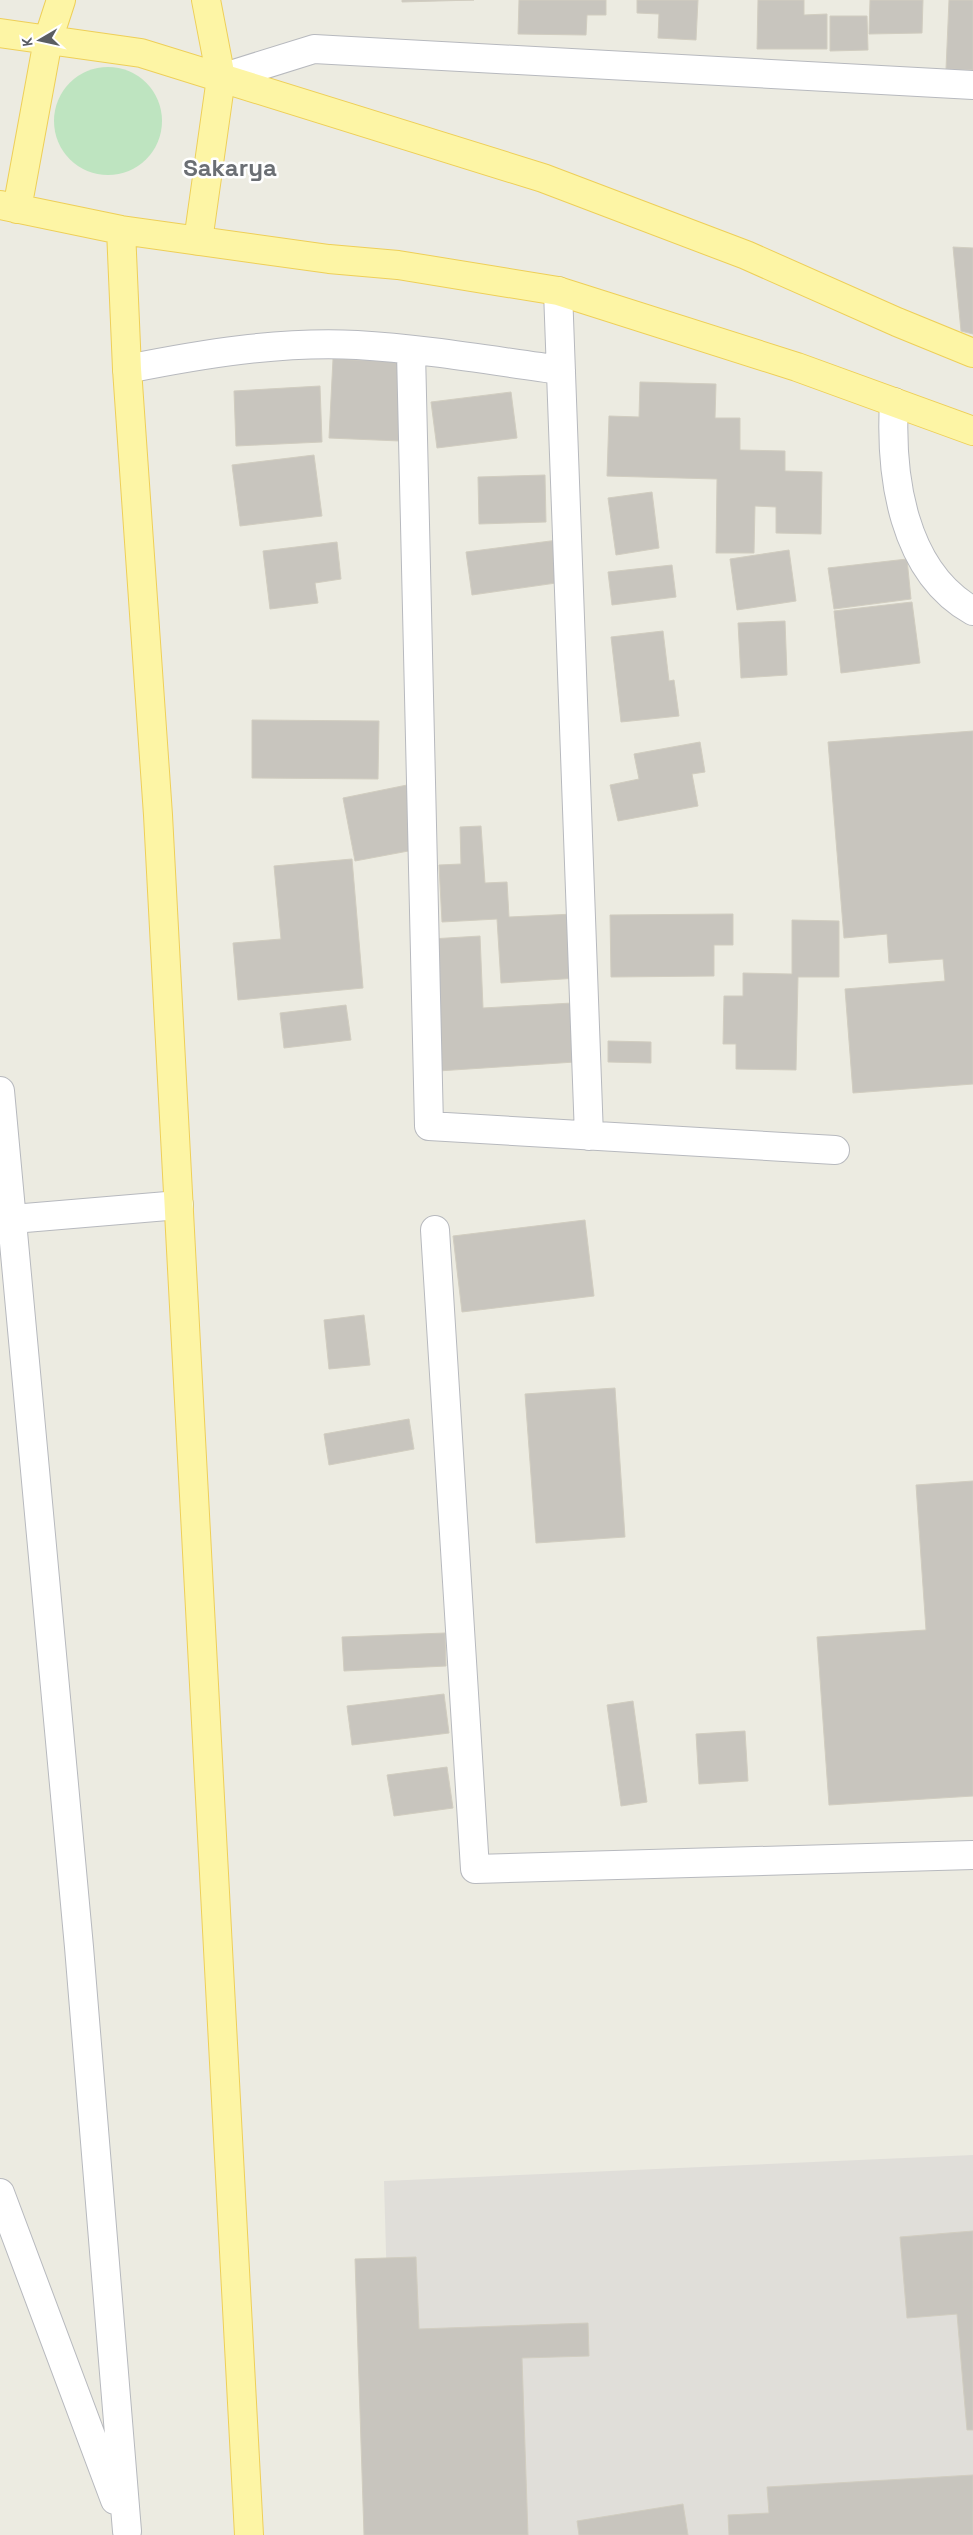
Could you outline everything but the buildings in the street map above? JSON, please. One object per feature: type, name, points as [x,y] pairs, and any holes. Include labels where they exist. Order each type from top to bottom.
[{"type":"main road","points":[[61,0],[48,40],[9,207],[121,230],[329,259],[398,265],[558,291],[797,367],[973,431]]},
{"type":"main road","points":[[198,241],[221,78],[206,0]]},
{"type":"main road","points":[[0,33],[141,53],[543,178],[746,255],[897,322],[973,353]]},
{"type":"main road","points":[[121,230],[127,369],[158,815],[249,2535]]},
{"type":"street","points":[[221,78],[314,49],[973,85]]},
{"type":"street","points":[[558,291],[589,1136]]},
{"type":"street","points":[[127,369],[239,350],[357,345],[561,370]]},
{"type":"street","points":[[411,352],[429,1126],[835,1150]]},
{"type":"street","points":[[894,402],[892,435],[894,468],[906,522],[928,568],[962,605],[973,610]]},
{"type":"street","points":[[0,1091],[13,1219],[11,1306],[79,1947],[127,2531],[0,2193]]},
{"type":"street","points":[[13,1219],[178,1205]]},
{"type":"street","points":[[435,1230],[475,1869],[973,1856]]},
{"type":"shaded area","points":[[973,2155],[973,2535],[394,2535],[384,2181]]},
{"type":"green space","points":[[108,67],[129,71],[146,83],[158,100],[162,121],[158,142],[146,159],[129,171],[108,175],[87,171],[70,159],[58,142],[54,121],[58,100],[70,83],[87,71]]},
{"type":"district","name":"Sakarya","points":[[230,168]]}]
